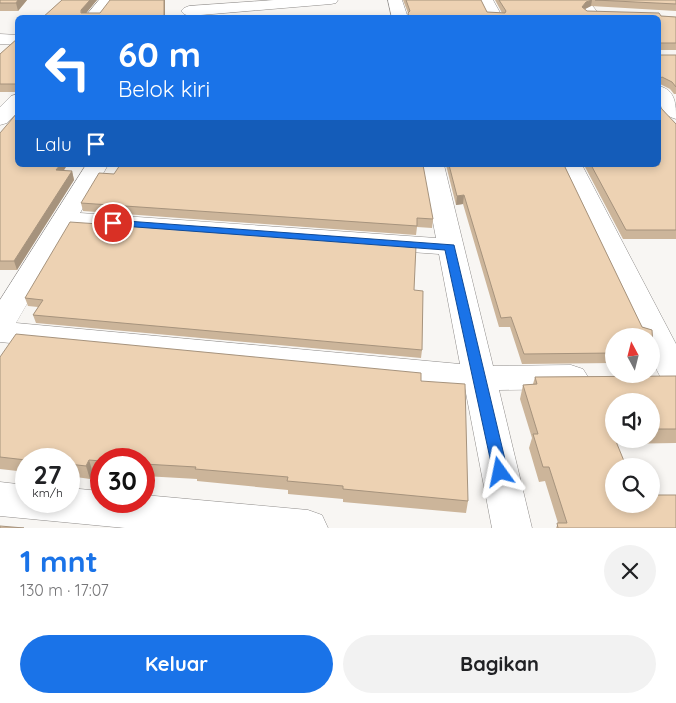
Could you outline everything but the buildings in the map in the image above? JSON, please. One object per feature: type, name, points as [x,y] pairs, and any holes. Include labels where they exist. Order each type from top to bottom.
[{"type":"street","points":[[94,15],[107,0]]},
{"type":"street","points":[[190,9],[331,0]]},
{"type":"street","points":[[395,0],[399,15]]},
{"type":"street","points":[[486,0],[494,15]]},
{"type":"street","points":[[580,0],[599,15]]},
{"type":"street","points":[[0,39],[15,40]]},
{"type":"street","points":[[0,119],[15,103]]},
{"type":"street","points":[[0,324],[97,167]]},
{"type":"street","points":[[426,167],[450,247],[481,378],[512,528]]},
{"type":"street","points":[[572,167],[666,376]]},
{"type":"street","points":[[65,220],[450,247]]},
{"type":"street","points":[[0,332],[481,378],[598,377]]},
{"type":"street","points":[[0,499],[308,528]]},
{"type":"route","points":[[113,223],[450,247],[481,378],[500,472]]}]
